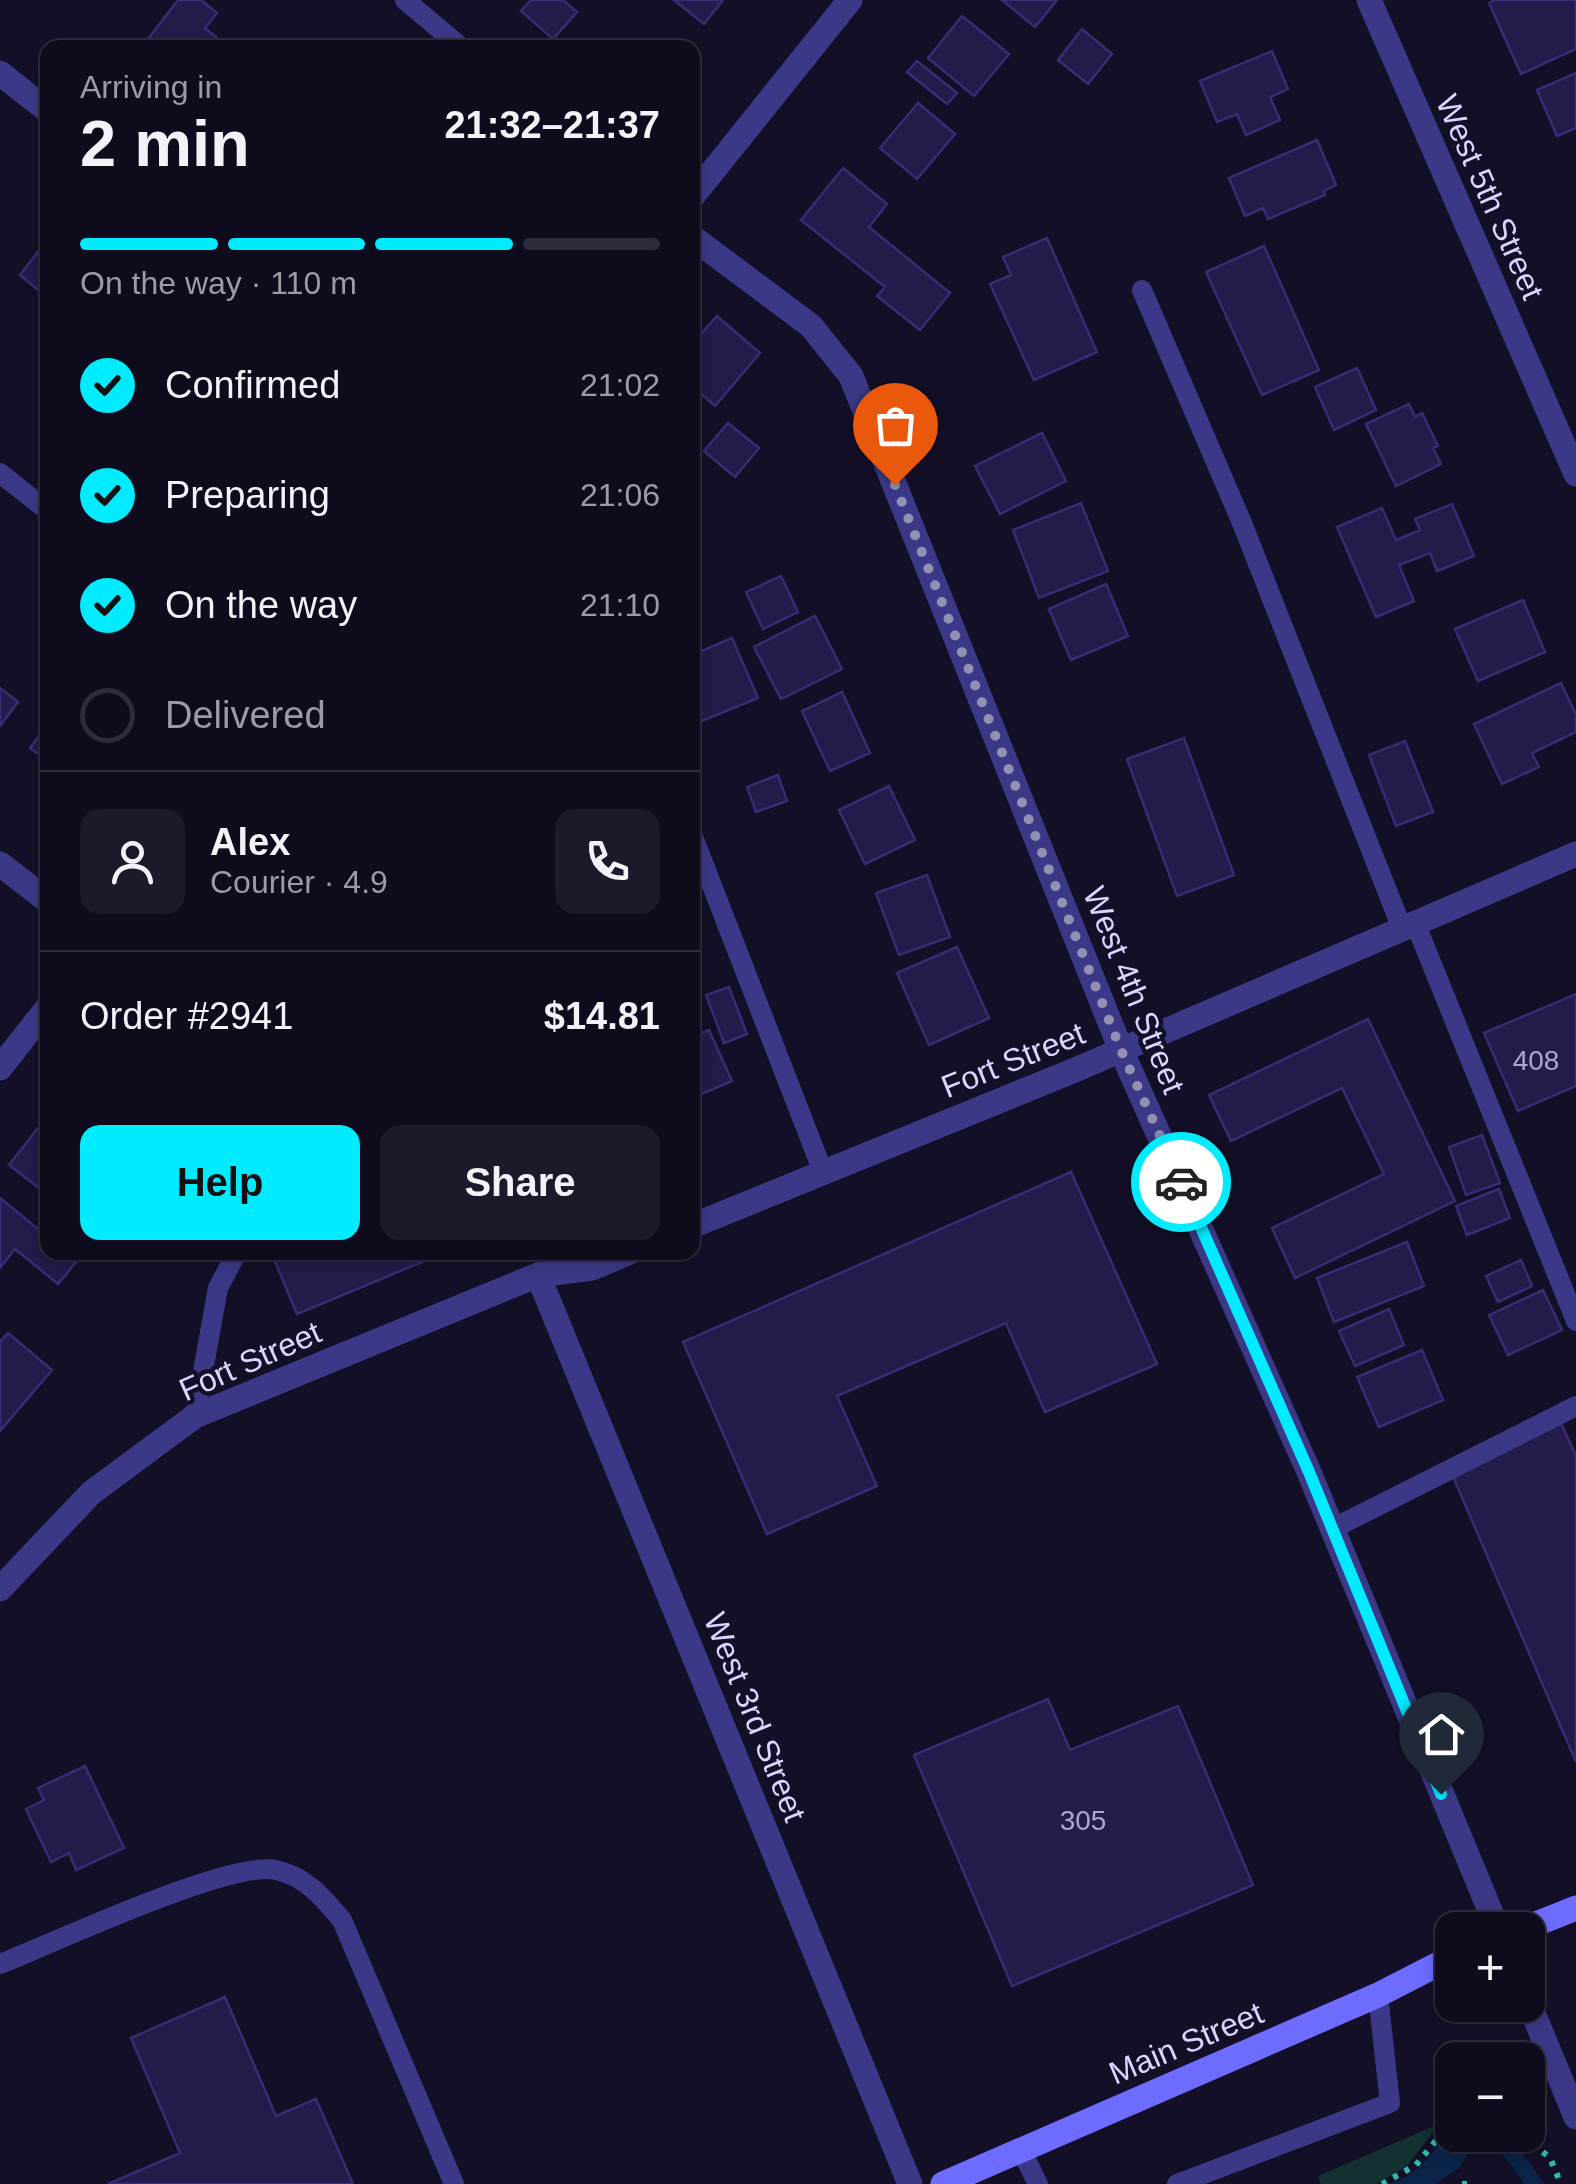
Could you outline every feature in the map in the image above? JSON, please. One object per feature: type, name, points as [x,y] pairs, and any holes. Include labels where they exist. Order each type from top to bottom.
[{"type":"street","points":[[700,188],[850,0]]},
{"type":"street","name":"West 5th Street","points":[[1369,0],[1576,474]]},
{"type":"street","points":[[0,72],[40,104]]},
{"type":"street","name":"West 4th Street","points":[[700,243],[811,326],[851,376],[1121,1050],[1332,1529],[1491,1912]]},
{"type":"street","name":"Fort Street","points":[[700,1223],[1121,1050],[1576,854]]},
{"type":"street","points":[[0,864],[40,895]]},
{"type":"street","points":[[0,1068],[40,1017]]},
{"type":"street","name":"Fort Street","points":[[0,1589],[91,1493],[195,1416],[538,1275],[592,1268],[611,1260]]},
{"type":"street","name":"West 3rd Street","points":[[538,1275],[910,2184]]},
{"type":"street","points":[[1545,1920],[1576,1908]]},
{"type":"street","name":"Main Street","points":[[942,2184],[1378,1995],[1435,1966]]},
{"type":"street","points":[[1537,2022],[1576,2117]]},
{"type":"lane","points":[[405,0],[452,40]]},
{"type":"lane","points":[[1142,290],[1576,1321]]},
{"type":"lane","points":[[0,473],[40,505]]},
{"type":"lane","points":[[700,855],[823,1172]]},
{"type":"lane","points":[[195,1416],[218,1288],[233,1260]]},
{"type":"lane","points":[[1332,1529],[1576,1406]]},
{"type":"lane","points":[[0,1964],[222,1875],[274,1870],[311,1884],[342,1920],[454,2184]]},
{"type":"lane","points":[[1177,2184],[1390,2103],[1378,1995]]},
{"type":"lane","points":[[1020,2150],[1038,2184]]},
{"type":"path","points":[[1382,2184],[1416,2166],[1435,2142]]},
{"type":"path","points":[[1543,2152],[1550,2158],[1561,2184]]},
{"type":"green space","points":[[1435,2126],[1407,2166],[1376,2184],[1321,2184],[1318,2176]]},
{"type":"water","points":[[1435,2150],[1469,2152],[1459,2168],[1435,2184],[1389,2184],[1419,2167]]},
{"type":"water","points":[[1499,2152],[1520,2152],[1544,2184],[1524,2184]]},
{"type":"building","points":[[178,0],[201,0],[217,13],[205,28],[219,40],[147,40]]},
{"type":"building","points":[[531,0],[563,0],[577,12],[553,39],[521,11]]},
{"type":"building","points":[[674,0],[723,0],[704,24]]},
{"type":"building","points":[[1002,0],[1057,0],[1035,27]]},
{"type":"building","points":[[1576,0],[1576,49],[1521,74],[1489,3]]},
{"type":"building","points":[[962,16],[1009,54],[974,96],[928,58]]},
{"type":"building","points":[[1082,29],[1112,54],[1088,84],[1058,60]]},
{"type":"building","points":[[1272,51],[1288,89],[1270,97],[1280,120],[1246,135],[1237,114],[1217,122],[1200,81]]},
{"type":"building","points":[[917,61],[957,93],[947,104],[907,72]]},
{"type":"building","points":[[1576,73],[1576,128],[1557,136],[1537,90]]},
{"type":"building","points":[[918,103],[955,134],[917,179],[880,148]]},
{"type":"building","points":[[1317,140],[1336,185],[1324,191],[1325,195],[1268,219],[1263,208],[1245,216],[1229,178]]},
{"type":"building","points":[[843,168],[887,204],[869,227],[950,293],[920,330],[877,296],[885,287],[801,220]]},
{"type":"building","points":[[1047,238],[1097,352],[1034,380],[990,284],[1011,275],[1003,257]]},
{"type":"building","points":[[1264,246],[1319,370],[1262,395],[1206,272]]},
{"type":"building","points":[[40,249],[40,291],[20,275]]},
{"type":"building","points":[[717,316],[760,353],[715,406],[700,393],[700,335]]},
{"type":"building","points":[[1357,368],[1376,410],[1334,430],[1315,387]]},
{"type":"building","points":[[1409,404],[1415,417],[1422,413],[1438,446],[1433,448],[1441,464],[1396,486],[1366,424]]},
{"type":"building","points":[[728,423],[759,448],[735,477],[704,451]]},
{"type":"building","points":[[1042,433],[1066,481],[1000,514],[975,466]]},
{"type":"building","points":[[1081,503],[1108,571],[1039,598],[1013,530]]},
{"type":"building","points":[[1452,504],[1474,556],[1437,571],[1430,553],[1399,565],[1414,601],[1376,617],[1337,527],[1382,508],[1396,540],[1420,530],[1415,519]]},
{"type":"building","points":[[781,576],[798,612],[763,629],[746,592]]},
{"type":"building","points":[[1106,584],[1128,636],[1071,660],[1049,609]]},
{"type":"building","points":[[1523,600],[1545,652],[1478,681],[1455,629]]},
{"type":"building","points":[[815,616],[842,669],[781,699],[754,647]]},
{"type":"building","points":[[732,638],[758,698],[702,721],[700,652]]},
{"type":"building","points":[[1561,683],[1576,715],[1576,732],[1532,753],[1539,767],[1502,784],[1474,724]]},
{"type":"building","points":[[0,688],[18,702],[0,726]]},
{"type":"building","points":[[842,692],[870,753],[830,771],[802,711]]},
{"type":"building","points":[[40,735],[40,755],[30,748]]},
{"type":"building","points":[[1184,738],[1234,875],[1177,896],[1127,759]]},
{"type":"building","points":[[1405,741],[1433,812],[1396,826],[1369,755]]},
{"type":"building","points":[[778,775],[787,801],[756,812],[747,787]]},
{"type":"building","points":[[889,786],[915,840],[865,864],[839,810]]},
{"type":"building","points":[[927,875],[950,937],[899,955],[876,893]]},
{"type":"building","points":[[957,947],[989,1018],[929,1045],[897,973]]},
{"type":"building","points":[[729,987],[747,1034],[724,1043],[706,995]]},
{"type":"building","points":[[1576,994],[1576,1086],[1518,1111],[1484,1033]]},
{"type":"building","points":[[1368,1019],[1455,1201],[1295,1278],[1272,1228],[1384,1174],[1342,1088],[1231,1141],[1209,1095]]},
{"type":"building","points":[[709,1030],[732,1081],[700,1095],[700,1034]]},
{"type":"building","points":[[40,1125],[40,1189],[9,1165]]},
{"type":"building","points":[[1482,1135],[1500,1183],[1466,1195],[1449,1147]]},
{"type":"building","points":[[1071,1172],[1157,1364],[1045,1412],[1006,1323],[837,1396],[877,1486],[767,1534],[683,1342]]},
{"type":"building","points":[[1499,1189],[1510,1218],[1467,1235],[1456,1206]]},
{"type":"building","points":[[0,1198],[40,1230],[40,1260],[77,1261],[58,1284],[15,1249],[0,1268]]},
{"type":"building","points":[[1407,1242],[1424,1286],[1334,1322],[1317,1278]]},
{"type":"building","points":[[274,1260],[427,1260],[297,1314]]},
{"type":"building","points":[[1521,1260],[1532,1286],[1498,1302],[1486,1276]]},
{"type":"building","points":[[1543,1290],[1562,1330],[1508,1355],[1489,1315]]},
{"type":"building","points":[[1389,1309],[1404,1345],[1355,1366],[1339,1331]]},
{"type":"building","points":[[8,1333],[52,1370],[0,1431],[0,1342]]},
{"type":"building","points":[[1422,1350],[1443,1400],[1379,1427],[1357,1377]]},
{"type":"building","points":[[1561,1423],[1576,1456],[1576,1762],[1451,1472]]},
{"type":"building","points":[[1048,1699],[1070,1750],[1178,1706],[1253,1885],[1012,1986],[914,1755]]},
{"type":"building","points":[[85,1766],[124,1848],[76,1870],[69,1853],[51,1862],[26,1809],[44,1800],[38,1788]]},
{"type":"building","points":[[225,1997],[276,2116],[316,2099],[353,2184],[108,2184],[180,2153],[131,2038]]},
{"type":"way so far","points":[[895,485],[1121,1050],[1181,1182]]},
{"type":"route","points":[[1181,1182],[1309,1472],[1441,1794]]}]
